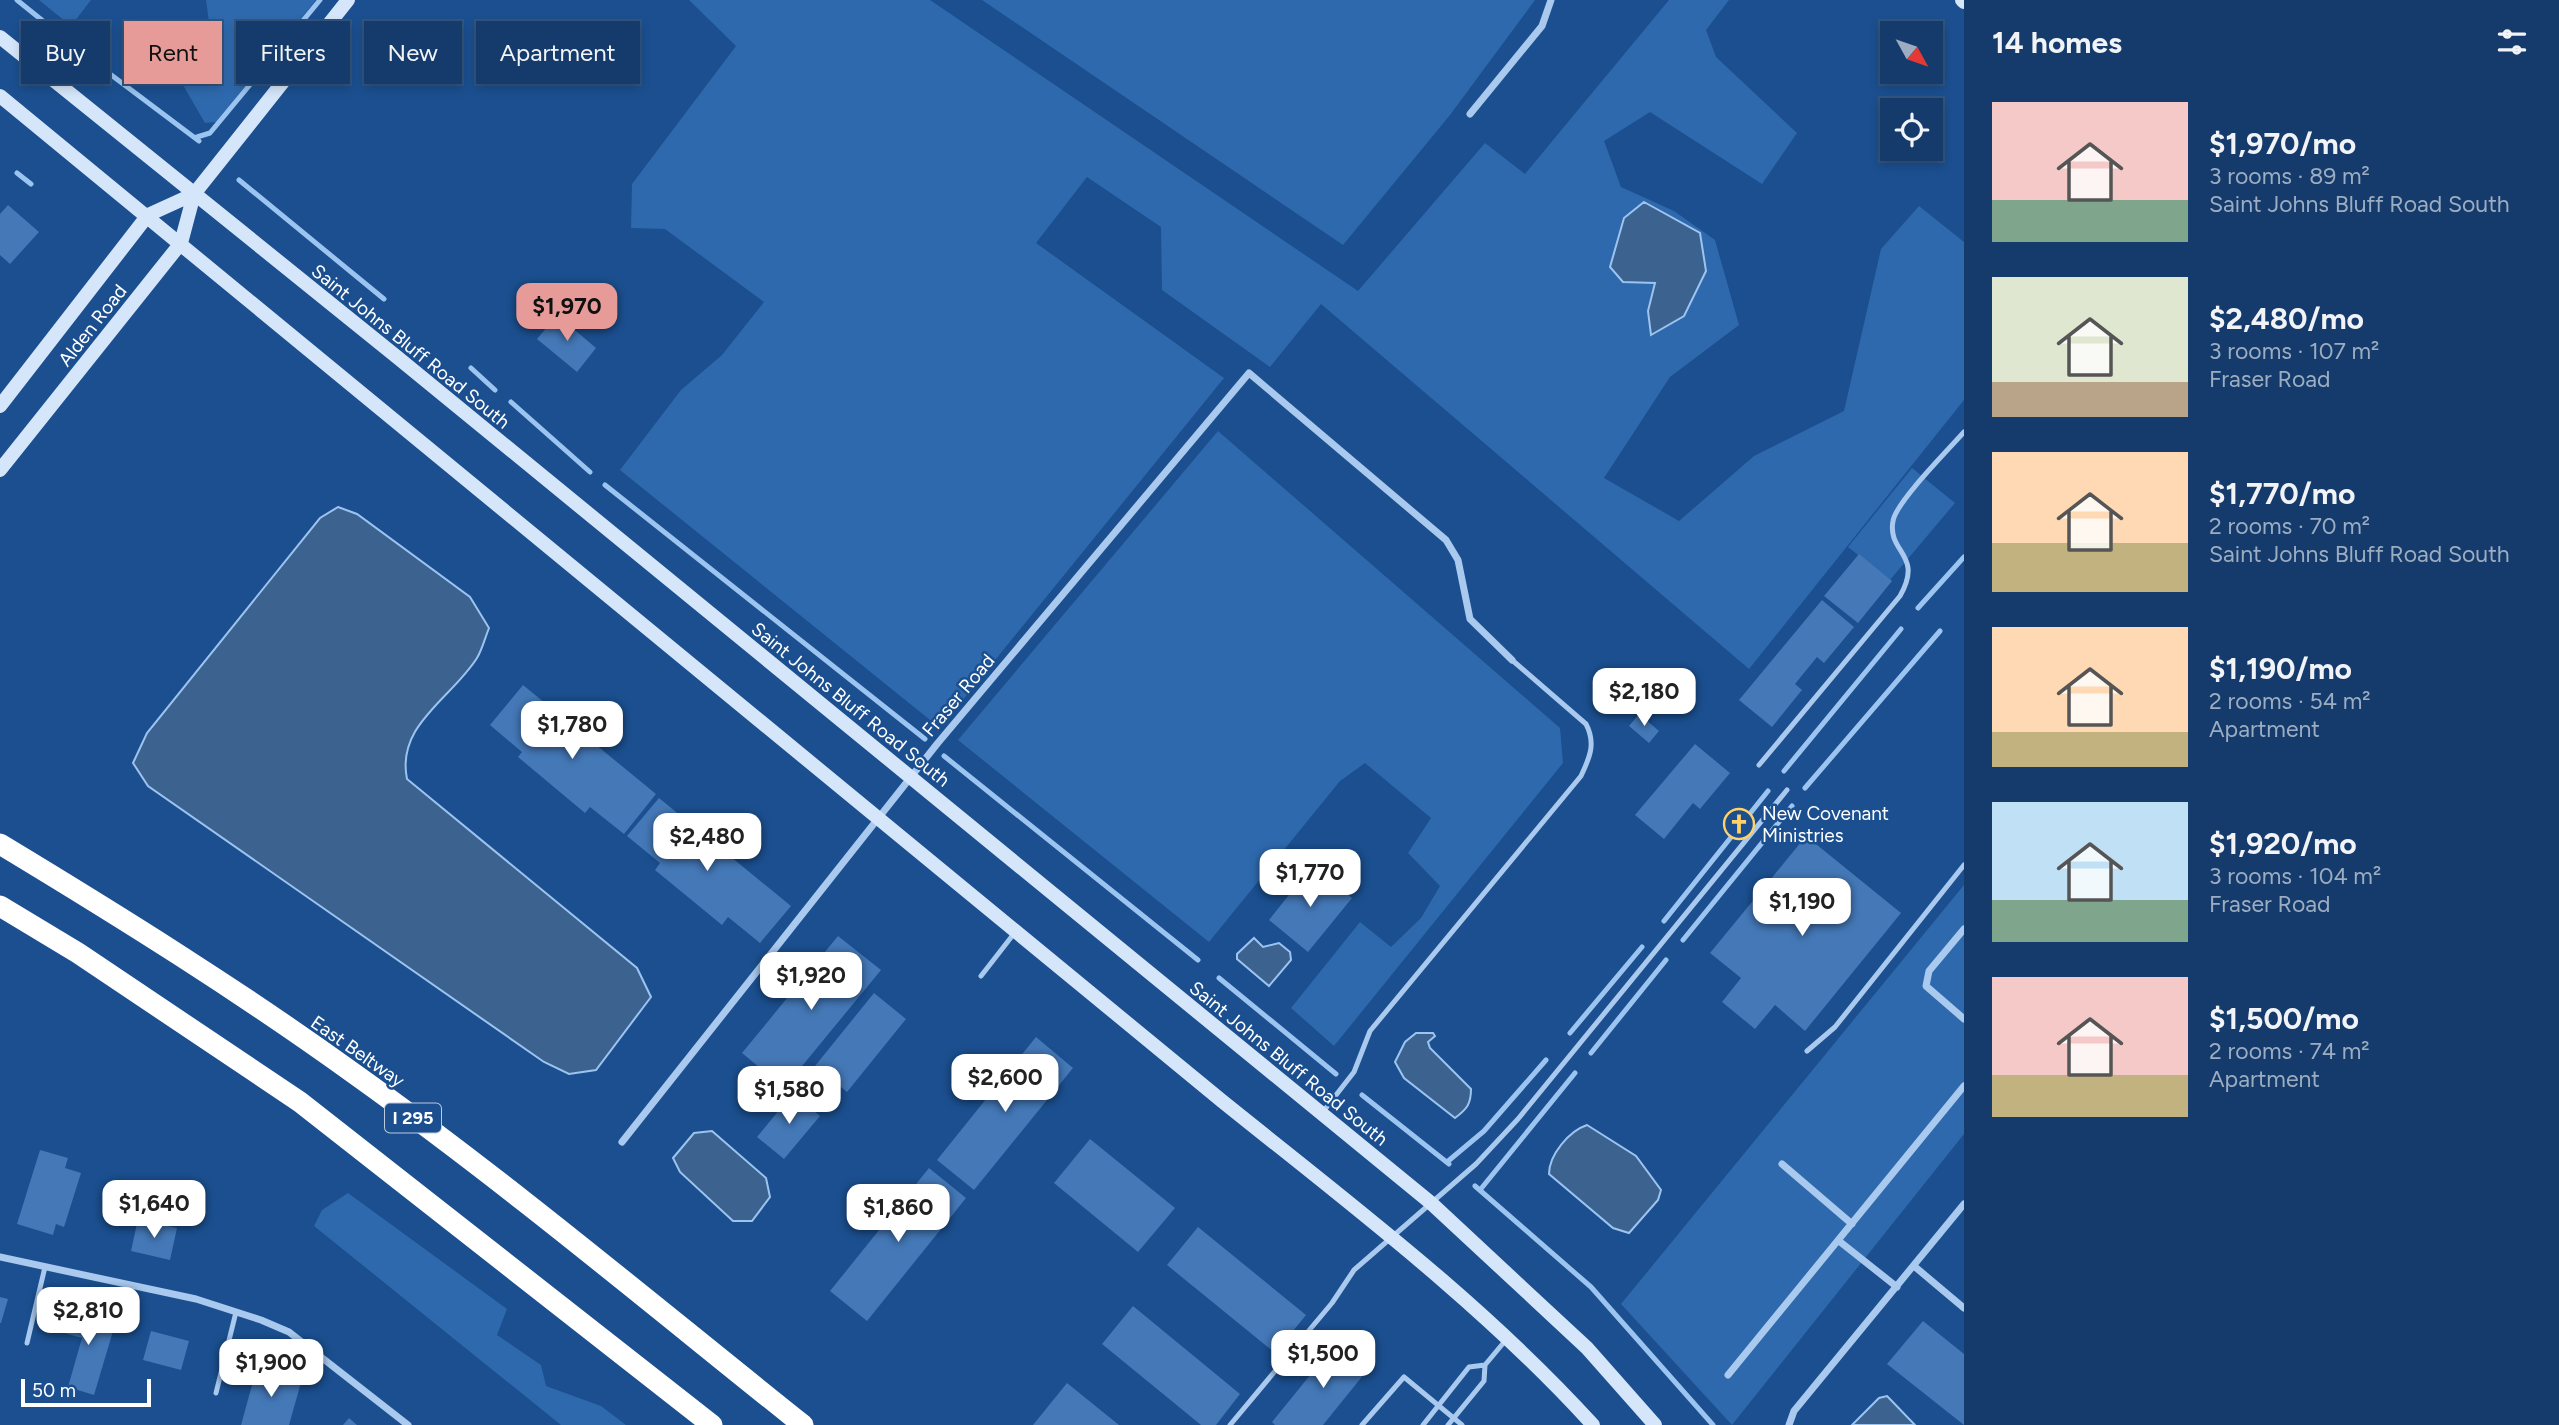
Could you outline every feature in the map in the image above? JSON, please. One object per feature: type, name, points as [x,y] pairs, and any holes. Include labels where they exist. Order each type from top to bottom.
[{"type":"highway","name":"East Beltway","points":[[0,844],[111,911],[356,1075],[554,1226],[803,1425]]},
{"type":"highway","name":"I 295","points":[[0,906],[78,953],[300,1102],[712,1425]]},
{"type":"main road","name":"Alden Road","points":[[0,470],[181,243],[194,194],[348,0]]},
{"type":"main road","name":"Saint Johns Bluff Road South","points":[[0,37],[912,777],[1431,1203],[1587,1348],[1655,1425]]},
{"type":"main road","points":[[0,96],[1391,1236],[1507,1338],[1593,1425]]},
{"type":"main road","name":"Alden Road","points":[[0,406],[148,215],[194,194]]},
{"type":"street","points":[[1470,114],[1542,26],[1551,0]]},
{"type":"street","name":"Fraser Road","points":[[622,1142],[937,744],[1249,373],[1446,540],[1458,560],[1470,620],[1512,660]]},
{"type":"street","points":[[1964,929],[1930,971],[1926,985],[1964,1019]]},
{"type":"street","points":[[1728,1375],[1964,1086]]},
{"type":"street","points":[[1782,1164],[1852,1224]]},
{"type":"street","points":[[1789,1425],[1794,1412],[1964,1204]]},
{"type":"street","points":[[1839,1241],[1896,1287]]},
{"type":"street","points":[[0,1257],[196,1299],[289,1332],[408,1425]]},
{"type":"street","points":[[1914,1266],[1964,1308]]},
{"type":"lane","points":[[1759,765],[1900,596],[1909,581],[1910,567],[1892,531],[1893,518],[1901,504],[1964,432]]},
{"type":"lane","points":[[1321,1114],[1353,1072],[1370,1031],[1581,776],[1590,759],[1593,738],[1586,724],[1512,660]]},
{"type":"lane","points":[[1230,1425],[1332,1303],[1354,1270],[1431,1203],[1518,1119],[1787,790]]},
{"type":"lane","points":[[1807,1051],[1835,1027],[1964,865]]},
{"type":"lane","points":[[981,976],[1017,931]]},
{"type":"lane","points":[[27,1343],[45,1267]]},
{"type":"lane","points":[[216,1393],[236,1312]]},
{"type":"lane","points":[[1448,1425],[1484,1381],[1485,1364],[1507,1338]]},
{"type":"lane","points":[[1423,1425],[1469,1367],[1485,1364]]},
{"type":"lane","points":[[1362,1425],[1404,1377],[1462,1425]]},
{"type":"shaded area","points":[[39,0],[91,0],[75,21],[65,21]]},
{"type":"shaded area","points":[[206,0],[316,0],[299,21],[236,21],[236,84],[247,84],[216,122],[205,123],[183,85],[222,84],[222,21],[209,21]]},
{"type":"shaded area","points":[[689,0],[930,0],[1358,291],[1485,143],[1525,174],[1669,0],[1729,0],[1706,30],[1716,57],[1797,133],[1762,184],[1650,112],[1604,141],[1621,187],[1674,211],[1715,240],[1739,325],[1670,377],[1604,478],[1679,521],[1754,456],[1844,411],[1881,249],[1919,206],[1964,242],[1964,400],[1749,669],[1321,304],[1270,367],[1162,290],[1161,227],[1087,177],[1036,243],[1224,378],[940,728],[620,470],[681,390],[722,355],[764,302],[665,229],[631,228],[632,184],[736,46]]},
{"type":"shaded area","points":[[982,0],[1535,0],[1450,115],[1343,245]]},
{"type":"shaded area","points":[[1644,202],[1700,233],[1706,271],[1684,316],[1651,335],[1648,311],[1655,283],[1623,282],[1610,267],[1624,218]]},
{"type":"shaded area","points":[[1218,431],[1560,728],[1563,763],[1334,1046],[1291,1008],[1360,922],[1391,947],[1421,918],[1440,886],[1408,853],[1431,818],[1365,763],[1340,781],[1209,942],[958,740]]},
{"type":"shaded area","points":[[1912,468],[1955,503],[1890,580],[1848,547]]},
{"type":"shaded area","points":[[338,507],[357,514],[470,597],[489,628],[477,658],[417,728],[406,760],[407,779],[637,968],[651,997],[596,1070],[569,1074],[544,1062],[148,786],[133,763],[147,733],[320,518]]},
{"type":"shaded area","points":[[1964,885],[1964,1134],[1732,1425],[1621,1304]]},
{"type":"shaded area","points":[[1254,938],[1263,947],[1279,943],[1290,952],[1291,960],[1269,986],[1237,959],[1237,954]]},
{"type":"shaded area","points":[[1416,1033],[1433,1033],[1435,1036],[1428,1042],[1430,1048],[1471,1089],[1468,1106],[1455,1118],[1404,1078],[1395,1062],[1405,1042]]},
{"type":"shaded area","points":[[1587,1125],[1636,1156],[1661,1190],[1658,1200],[1629,1233],[1613,1228],[1549,1174],[1552,1159],[1561,1145],[1573,1133]]},
{"type":"shaded area","points":[[712,1131],[766,1178],[770,1197],[752,1221],[733,1221],[680,1172],[673,1158],[694,1133]]},
{"type":"shaded area","points":[[348,1193],[507,1309],[497,1335],[541,1365],[546,1386],[601,1406],[626,1425],[561,1425],[314,1226],[322,1210]]},
{"type":"shaded area","points":[[1887,1396],[1915,1425],[1852,1425],[1879,1398]]},
{"type":"building","points":[[8,205],[39,232],[10,264],[0,255],[0,214]]},
{"type":"building","points":[[557,315],[596,348],[577,372],[537,339]]},
{"type":"building","points":[[1859,554],[1892,581],[1858,623],[1824,596]]},
{"type":"building","points":[[1822,600],[1854,627],[1824,663],[1817,657],[1795,684],[1802,690],[1772,727],[1739,700]]},
{"type":"building","points":[[523,685],[656,794],[624,834],[590,807],[585,813],[518,757],[522,752],[490,725]]},
{"type":"building","points":[[1639,714],[1659,731],[1649,743],[1629,726]]},
{"type":"building","points":[[1695,744],[1730,773],[1700,809],[1693,803],[1664,839],[1635,815]]},
{"type":"building","points":[[659,798],[791,906],[760,943],[728,917],[722,925],[655,870],[660,863],[627,836]]},
{"type":"building","points":[[1806,836],[1901,913],[1805,1031],[1775,1005],[1755,1029],[1722,1002],[1741,978],[1710,953]]},
{"type":"building","points":[[1312,866],[1352,898],[1308,952],[1269,920]]},
{"type":"building","points":[[838,936],[881,970],[784,1088],[742,1053]]},
{"type":"building","points":[[874,993],[906,1019],[847,1092],[815,1066]]},
{"type":"building","points":[[1036,1037],[1073,1068],[974,1190],[937,1160]]},
{"type":"building","points":[[793,1093],[820,1116],[784,1159],[757,1137]]},
{"type":"building","points":[[1090,1139],[1175,1208],[1138,1252],[1054,1183]]},
{"type":"building","points":[[40,1150],[68,1158],[65,1168],[81,1173],[64,1227],[56,1224],[53,1235],[17,1224]]},
{"type":"building","points":[[929,1168],[966,1198],[867,1321],[830,1291]]},
{"type":"building","points":[[138,1219],[177,1228],[170,1260],[131,1251]]},
{"type":"building","points":[[1198,1227],[1306,1315],[1275,1353],[1167,1265]]},
{"type":"building","points":[[0,1297],[8,1299],[1,1323],[0,1323]]},
{"type":"building","points":[[1133,1306],[1240,1394],[1216,1425],[1201,1425],[1102,1344]]},
{"type":"building","points":[[68,1307],[116,1321],[94,1395],[68,1387],[82,1338],[61,1332]]},
{"type":"building","points":[[1923,1321],[1964,1354],[1964,1425],[1887,1364]]},
{"type":"building","points":[[151,1331],[189,1341],[181,1370],[143,1360]]},
{"type":"building","points":[[1337,1342],[1369,1368],[1323,1425],[1275,1425],[1272,1422]]},
{"type":"building","points":[[257,1367],[302,1379],[289,1425],[241,1425]]},
{"type":"building","points":[[1067,1383],[1119,1425],[1033,1425]]},
{"type":"building","points":[[349,1418],[357,1425],[343,1425]]},
{"type":"waterway","points":[[17,0],[43,21]]},
{"type":"waterway","points":[[197,137],[210,133],[320,0]]},
{"type":"waterway","points":[[110,74],[199,141]]},
{"type":"waterway","points":[[17,173],[31,184]]},
{"type":"waterway","points":[[239,180],[384,299]]},
{"type":"waterway","points":[[471,368],[495,390]]},
{"type":"waterway","points":[[511,402],[590,472]]},
{"type":"waterway","points":[[605,485],[925,739]]},
{"type":"waterway","points":[[1918,608],[1964,557]]},
{"type":"waterway","points":[[1784,771],[1901,629]]},
{"type":"waterway","points":[[1805,788],[1940,631]]},
{"type":"waterway","points":[[944,756],[1198,960]]},
{"type":"waterway","points":[[1664,921],[1768,791]]},
{"type":"waterway","points":[[1683,940],[1792,806]]},
{"type":"waterway","points":[[1570,1033],[1642,947]]},
{"type":"waterway","points":[[1591,1053],[1666,960]]},
{"type":"waterway","points":[[1219,978],[1336,1074]]},
{"type":"waterway","points":[[1447,1162],[1484,1131],[1546,1060]]},
{"type":"waterway","points":[[1480,1190],[1575,1073]]},
{"type":"waterway","points":[[1362,1095],[1449,1164]]},
{"type":"waterway","points":[[1475,1186],[1591,1287],[1713,1425]]},
{"type":"place","name":"New Covenant Ministries","points":[[1739,824]]}]
